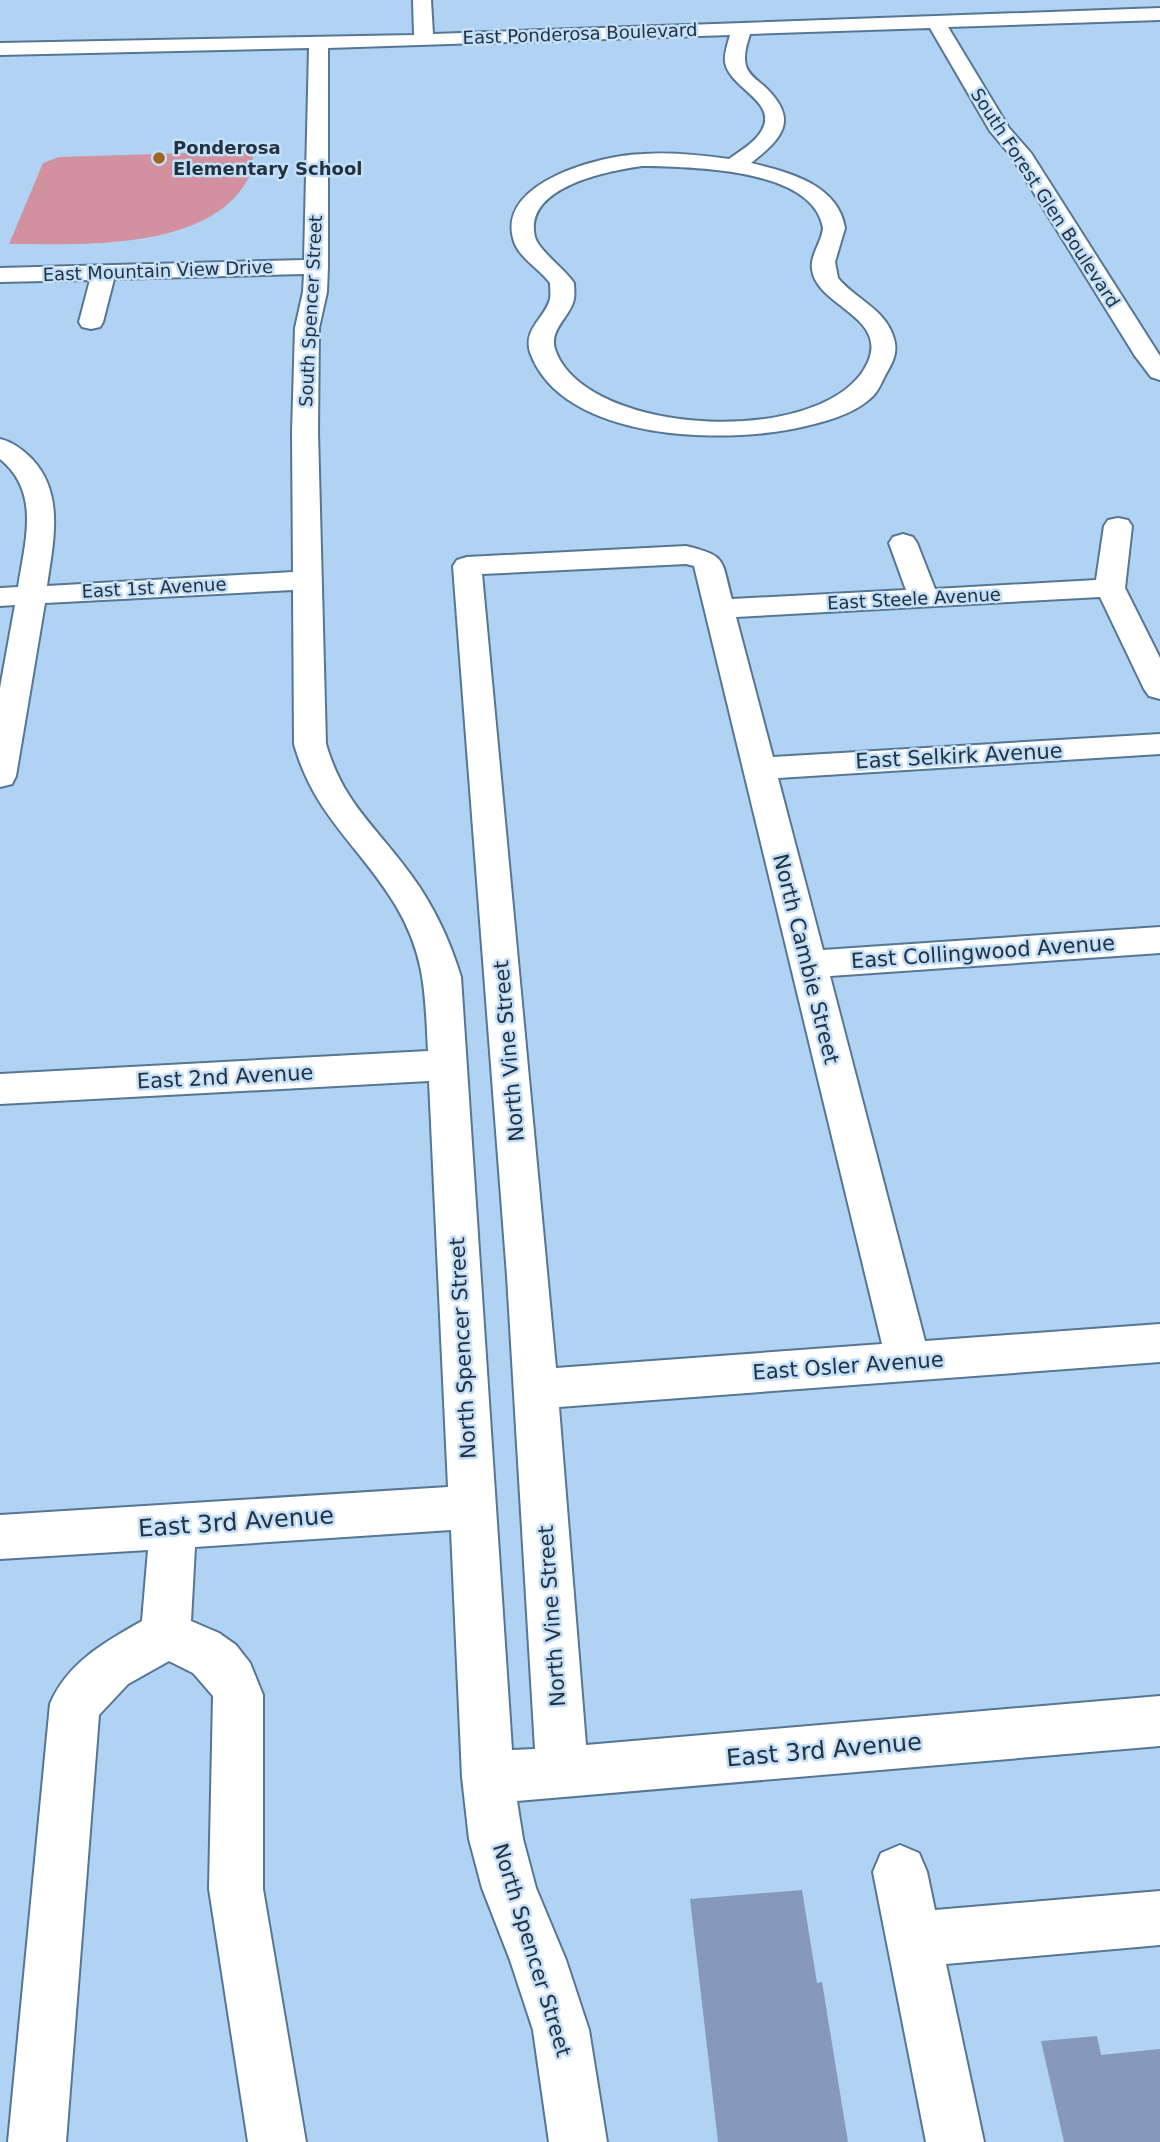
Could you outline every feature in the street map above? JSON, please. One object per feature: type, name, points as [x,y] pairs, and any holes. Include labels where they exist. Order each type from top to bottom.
[{"type":"street","points":[[422,0],[424,40]]},
{"type":"street","name":"East Ponderosa Boulevard","points":[[0,49],[424,40],[742,28],[814,17],[936,22],[1159,15]]},
{"type":"street","name":"South Forest Glen Boulevard","points":[[936,22],[1000,131],[1020,153],[1147,356],[1160,372]]},
{"type":"street","points":[[735,165],[768,173],[799,187],[828,211],[835,232],[824,260],[823,272],[830,283],[866,312],[879,331],[883,351],[877,374],[868,386],[850,400],[810,418],[738,430],[698,430],[653,423],[597,405],[569,389],[548,364],[542,339],[547,321],[562,298],[562,283],[525,239],[522,228],[526,210],[551,187],[575,175],[607,165],[642,160],[682,160],[735,165],[769,137],[777,120],[775,108],[746,80],[736,66],[735,57],[742,28]]},
{"type":"street","name":"South Spencer Street","points":[[309,580],[305,432],[307,341],[316,267],[319,42]]},
{"type":"street","name":"East Mountain View Drive","points":[[0,275],[316,267]]},
{"type":"street","points":[[91,322],[104,272]]},
{"type":"street","points":[[0,447],[22,465],[37,486],[41,507],[33,594],[0,776]]},
{"type":"street","points":[[1118,526],[1110,588],[1158,679]]},
{"type":"street","points":[[903,543],[924,599]]},
{"type":"street","name":"North Vine Street","points":[[562,1773],[536,1390],[467,566],[686,555],[703,559]]},
{"type":"street","name":"North Cambie Street","points":[[703,559],[708,564],[908,1361]]},
{"type":"street","name":"East 1st Avenue","points":[[0,597],[309,580]]},
{"type":"street","name":"North Spencer Street","points":[[309,580],[308,718],[315,767],[338,811],[391,872],[422,919],[435,948],[443,977],[488,1777],[496,1839],[509,1888],[538,1960],[561,2029],[578,2142]]},
{"type":"street","name":"East Steele Avenue","points":[[719,609],[1110,588]]},
{"type":"street","name":"East Selkirk Avenue","points":[[759,768],[1160,744]]},
{"type":"street","name":"East Collingwood Avenue","points":[[807,964],[1160,940]]},
{"type":"street","name":"East 2nd Avenue","points":[[0,1089],[449,1065]]},
{"type":"street","name":"East Osler Avenue","points":[[536,1390],[1160,1343]]},
{"type":"street","name":"East 3rd Avenue","points":[[0,1537],[472,1507]]},
{"type":"street","points":[[166,1635],[173,1526]]},
{"type":"street","points":[[37,2142],[75,1704],[110,1667],[166,1635]]},
{"type":"street","points":[[166,1635],[211,1655],[229,1672],[237,1695],[236,1889],[277,2142]]},
{"type":"street","name":"East 3rd Avenue","points":[[488,1777],[562,1773],[1160,1721]]},
{"type":"street","points":[[900,1872],[955,2142]]},
{"type":"street","points":[[914,1939],[1160,1918]]},
{"type":"shaded area","points":[[253,151],[249,177],[231,201],[205,219],[175,231],[106,243],[9,244],[43,163],[59,157]]},
{"type":"building","points":[[802,1890],[817,1983],[822,1982],[848,2142],[718,2142],[690,1899]]},
{"type":"building","points":[[1097,2036],[1101,2055],[1160,2049],[1160,2142],[1064,2142],[1041,2041]]},
{"type":"place","name":"Ponderosa Elementary School","points":[[159,158]]}]
